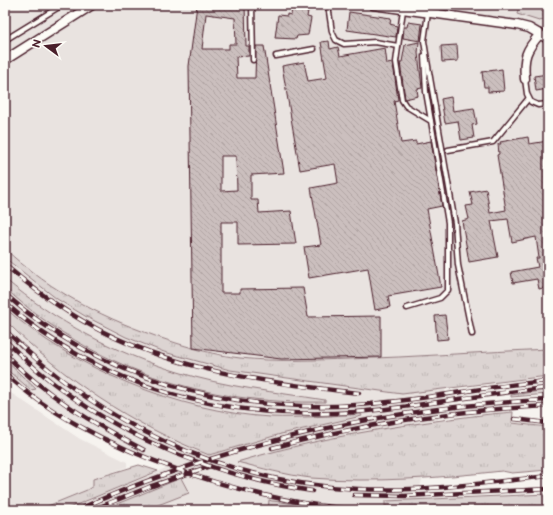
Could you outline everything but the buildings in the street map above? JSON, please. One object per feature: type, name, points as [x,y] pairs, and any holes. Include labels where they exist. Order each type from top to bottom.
[{"type":"street","points":[[5,60],[92,5]]},
{"type":"street","points":[[373,5],[517,25],[528,28],[545,36]]},
{"type":"street","points":[[525,79],[524,65],[529,45],[545,36]]},
{"type":"lane","points":[[5,40],[62,5]]},
{"type":"lane","points":[[252,5],[253,60]]},
{"type":"lane","points":[[328,5],[332,32],[336,40],[344,44],[375,42],[398,46]]},
{"type":"lane","points":[[403,9],[396,62],[402,100],[406,106],[431,121]]},
{"type":"lane","points":[[407,308],[440,298],[445,295],[449,284],[448,223],[426,92],[424,50],[428,12]]},
{"type":"lane","points":[[276,56],[314,49]]},
{"type":"lane","points":[[424,50],[455,223],[458,265],[472,334]]},
{"type":"lane","points":[[525,79],[528,98],[534,104],[548,104]]},
{"type":"lane","points":[[448,150],[493,142],[528,98]]},
{"type":"lane","points":[[448,266],[458,265]]},
{"type":"shaded area","points":[[5,5],[548,5],[548,349],[380,358],[280,361],[240,358],[199,350],[130,328],[72,300],[39,277],[5,249]]},
{"type":"shaded area","points":[[5,258],[57,299],[85,316],[126,337],[164,352],[230,370],[402,394],[446,388],[414,510],[64,510],[166,468],[92,436],[66,421],[5,377],[5,368],[15,376],[15,370],[5,360]]},
{"type":"shaded area","points":[[5,389],[80,439],[127,462],[127,467],[93,479],[93,486],[87,490],[38,510],[5,510]]},
{"type":"green space","points":[[519,5],[536,5],[548,16],[548,19],[539,21],[517,14]]},
{"type":"green space","points":[[5,249],[42,279],[81,304],[123,324],[185,346],[212,353],[231,357],[254,359],[294,360],[399,357],[548,349],[548,376],[402,394],[230,370],[164,352],[126,337],[85,316],[57,299],[5,258]]},
{"type":"green space","points":[[5,279],[24,295],[66,322],[109,346],[132,356],[178,372],[214,382],[325,400],[325,402],[281,401],[237,397],[195,389],[153,376],[114,360],[75,340],[39,316],[5,288]]},
{"type":"green space","points":[[5,308],[32,330],[62,350],[129,384],[165,396],[200,406],[236,413],[270,417],[361,414],[362,416],[281,434],[209,455],[180,443],[153,429],[100,398],[75,381],[28,342],[5,320]]},
{"type":"green space","points":[[5,360],[36,389],[31,390],[5,368]]},
{"type":"green space","points":[[548,390],[548,394],[511,397],[511,395]]},
{"type":"green space","points":[[513,412],[512,423],[548,427],[548,470],[512,473],[502,471],[407,479],[359,480],[311,478],[237,462],[308,443],[356,434],[481,415]]},
{"type":"green space","points":[[139,465],[158,471],[64,510],[38,510],[87,490],[93,486],[93,479]]},
{"type":"green space","points":[[181,478],[189,493],[145,510],[102,510]]},
{"type":"green space","points":[[548,494],[548,506],[385,506],[385,501]]},
{"type":"green space","points":[[269,500],[306,505],[305,508],[268,510]]},
{"type":"railway","points":[[5,265],[36,290],[68,312],[101,331],[136,347],[208,369],[245,377],[283,384],[359,393]]},
{"type":"railway","points":[[5,294],[43,324],[83,349],[125,369],[169,385],[215,396],[261,403],[308,406],[356,405],[548,381]]},
{"type":"railway","points":[[5,303],[43,333],[83,358],[125,378],[169,393],[214,404],[261,411],[308,413],[356,412],[548,388]]},
{"type":"railway","points":[[5,330],[42,364],[81,394],[123,420],[167,442],[213,461],[260,475],[309,484],[382,490],[453,486],[548,476]]},
{"type":"railway","points":[[5,340],[37,370],[71,396],[108,420],[146,440],[186,458],[227,472],[269,483],[312,491]]},
{"type":"railway","points":[[5,354],[20,369],[53,396],[107,430],[144,450]]},
{"type":"railway","points":[[5,373],[39,401],[81,427],[128,450],[179,470],[231,487],[282,499],[331,507],[375,510]]},
{"type":"railway","points":[[77,510],[190,466],[307,432],[427,410],[548,400]]},
{"type":"railway","points":[[272,448],[306,439],[374,425],[478,411],[548,406]]},
{"type":"railway","points":[[514,419],[548,423]]},
{"type":"railway","points":[[92,510],[149,487],[210,466]]},
{"type":"railway","points":[[354,495],[404,496],[548,489]]}]
